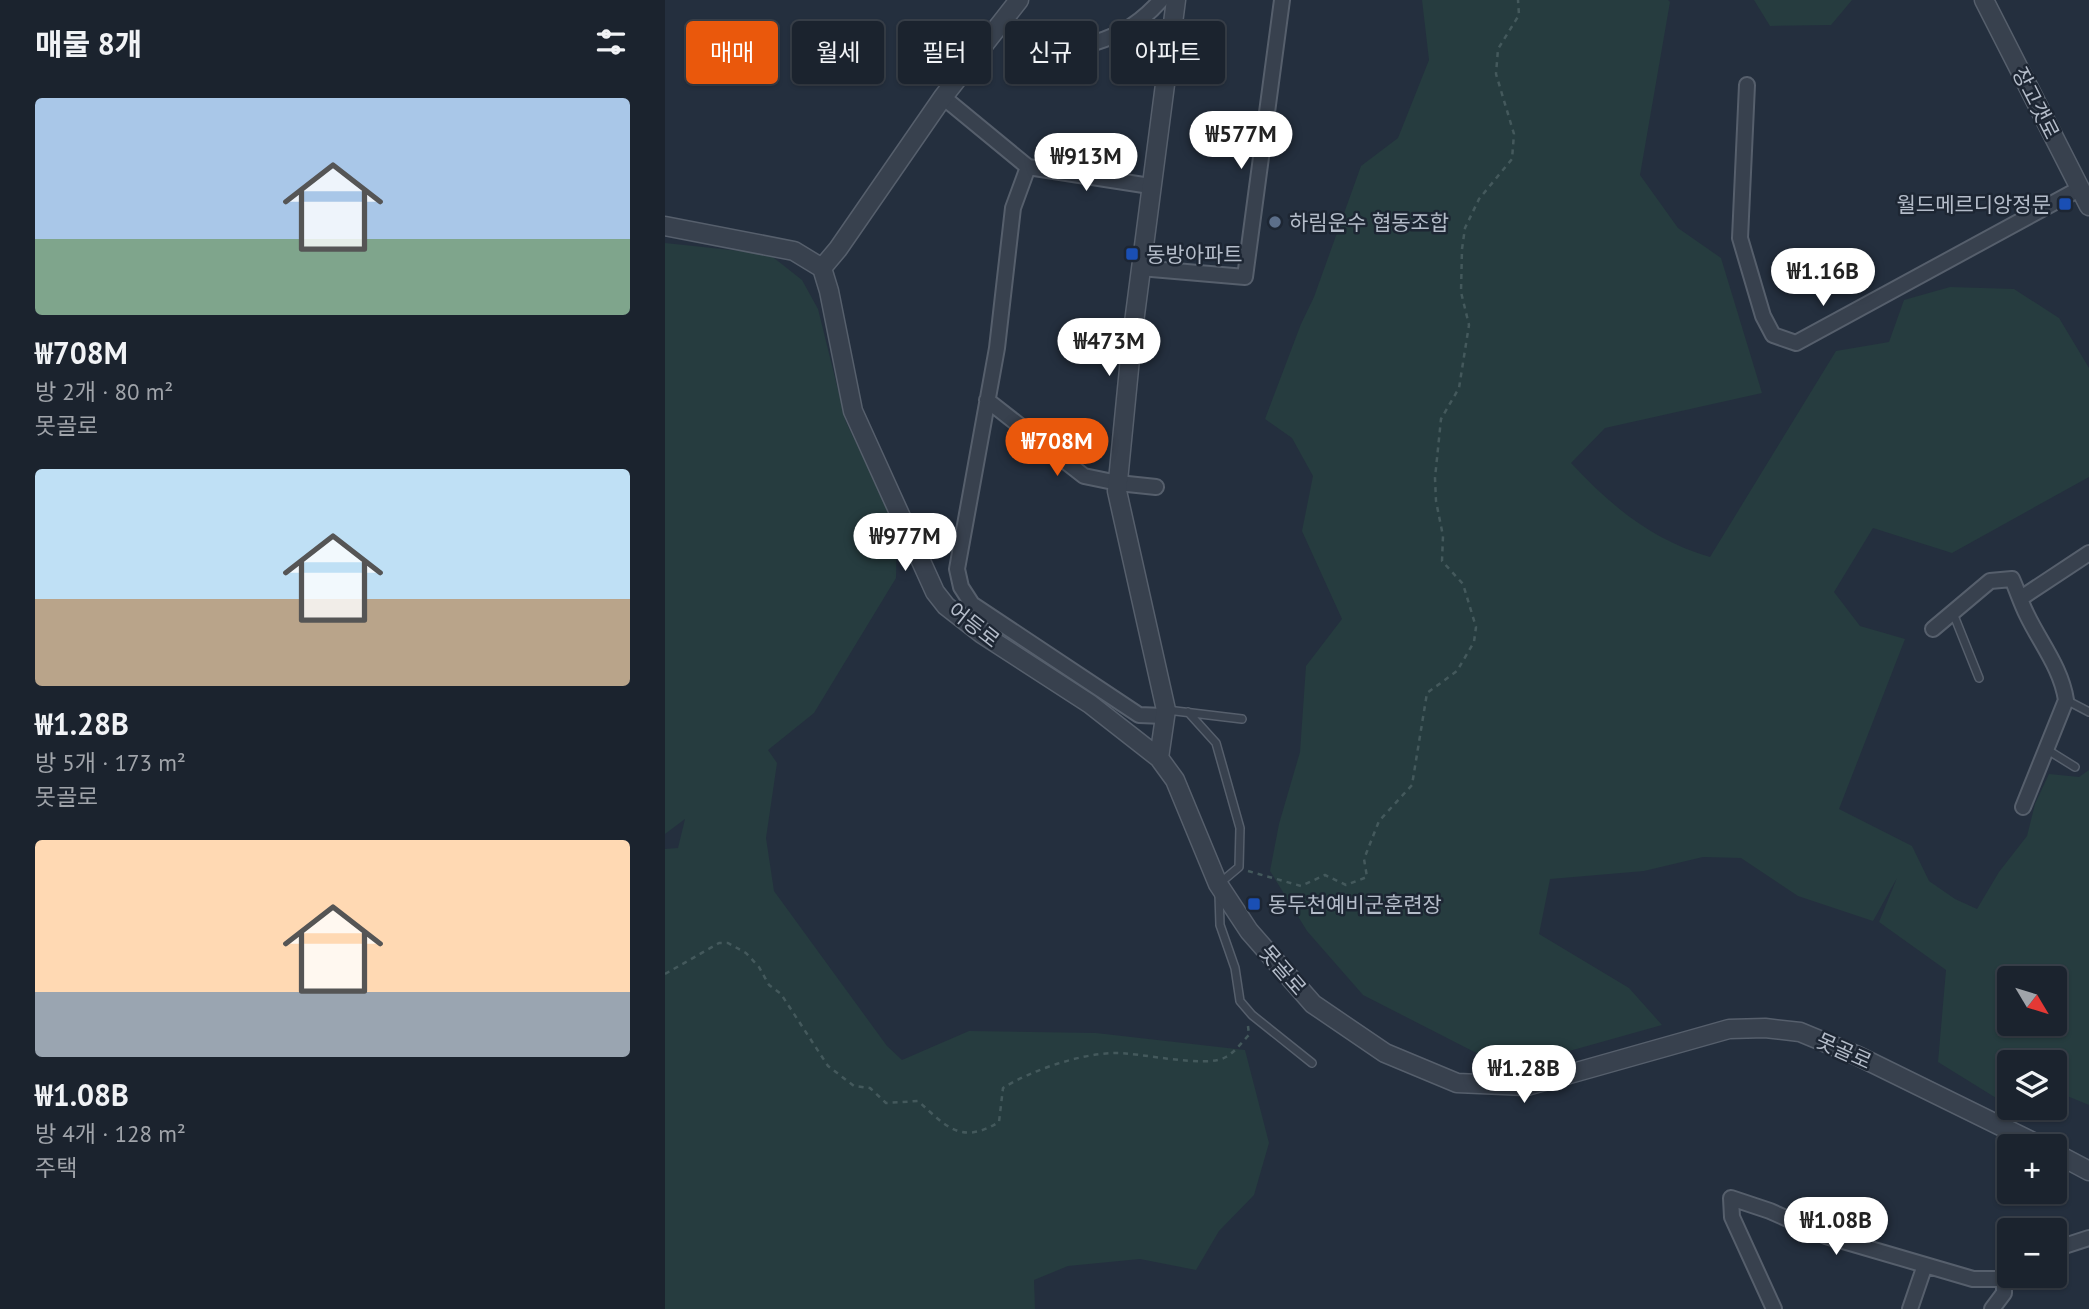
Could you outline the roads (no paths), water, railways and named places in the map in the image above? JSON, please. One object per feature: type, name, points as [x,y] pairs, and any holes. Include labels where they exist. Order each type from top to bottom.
[{"type":"street","points":[[665,226],[794,251],[822,268],[943,97],[1019,0]]},
{"type":"street","points":[[1097,43],[1143,20],[1161,0]]},
{"type":"street","points":[[1159,758],[1165,713],[1117,491],[1140,268],[1176,0]]},
{"type":"street","points":[[1140,268],[1245,277],[1282,0]]},
{"type":"street","name":"장고갯로","points":[[1984,0],[2089,206]]},
{"type":"street","points":[[1747,85],[1740,238],[1763,316],[1773,335],[1796,343],[2079,188]]},
{"type":"street","points":[[943,97],[1028,167],[1150,186]]},
{"type":"street","points":[[1028,167],[1013,208],[997,348],[957,569],[961,587],[972,604],[1139,715],[1165,713]]},
{"type":"street","name":"어등로","points":[[822,268],[853,411],[935,592],[946,606],[982,634],[1090,704],[1159,758]]},
{"type":"street","points":[[988,401],[1084,476],[1156,487]]},
{"type":"street","points":[[2021,598],[2089,553]]},
{"type":"street","points":[[1933,629],[1990,581],[2012,579],[2027,615],[2063,682],[2066,700],[2022,807]]},
{"type":"street","name":"못골로","points":[[1159,758],[1175,780],[1218,884],[1249,932],[1313,1004],[1385,1053],[1457,1083],[1527,1086],[1729,1029],[1765,1028],[1800,1032],[1858,1056],[2017,1134]]},
{"type":"street","points":[[2067,1159],[2089,1171]]},
{"type":"street","points":[[1774,1309],[1732,1217],[1731,1198],[1770,1211],[1826,1236],[1925,1265],[1934,1265],[1973,1279],[1997,1278]]},
{"type":"street","points":[[2067,1245],[2089,1238]]},
{"type":"street","points":[[1910,1309],[1925,1265]]},
{"type":"street","points":[[1992,1309],[2005,1288]]},
{"type":"lane","points":[[1953,612],[1979,678]]},
{"type":"lane","points":[[2066,700],[2089,712]]},
{"type":"lane","points":[[1165,713],[1188,712],[1243,719]]},
{"type":"lane","points":[[1188,712],[1216,743],[1240,828],[1239,867],[1218,884],[1220,925],[1235,968],[1240,1002],[1313,1063]]},
{"type":"lane","points":[[2046,749],[2075,766]]},
{"type":"place","name":"월드메르디앙정문","points":[[2065,204]]},
{"type":"place","name":"하림운수 협동조합","points":[[1275,222]]},
{"type":"place","name":"동방아파트","points":[[1132,254]]},
{"type":"place","name":"동두천예비군훈련장","points":[[1254,904]]}]
